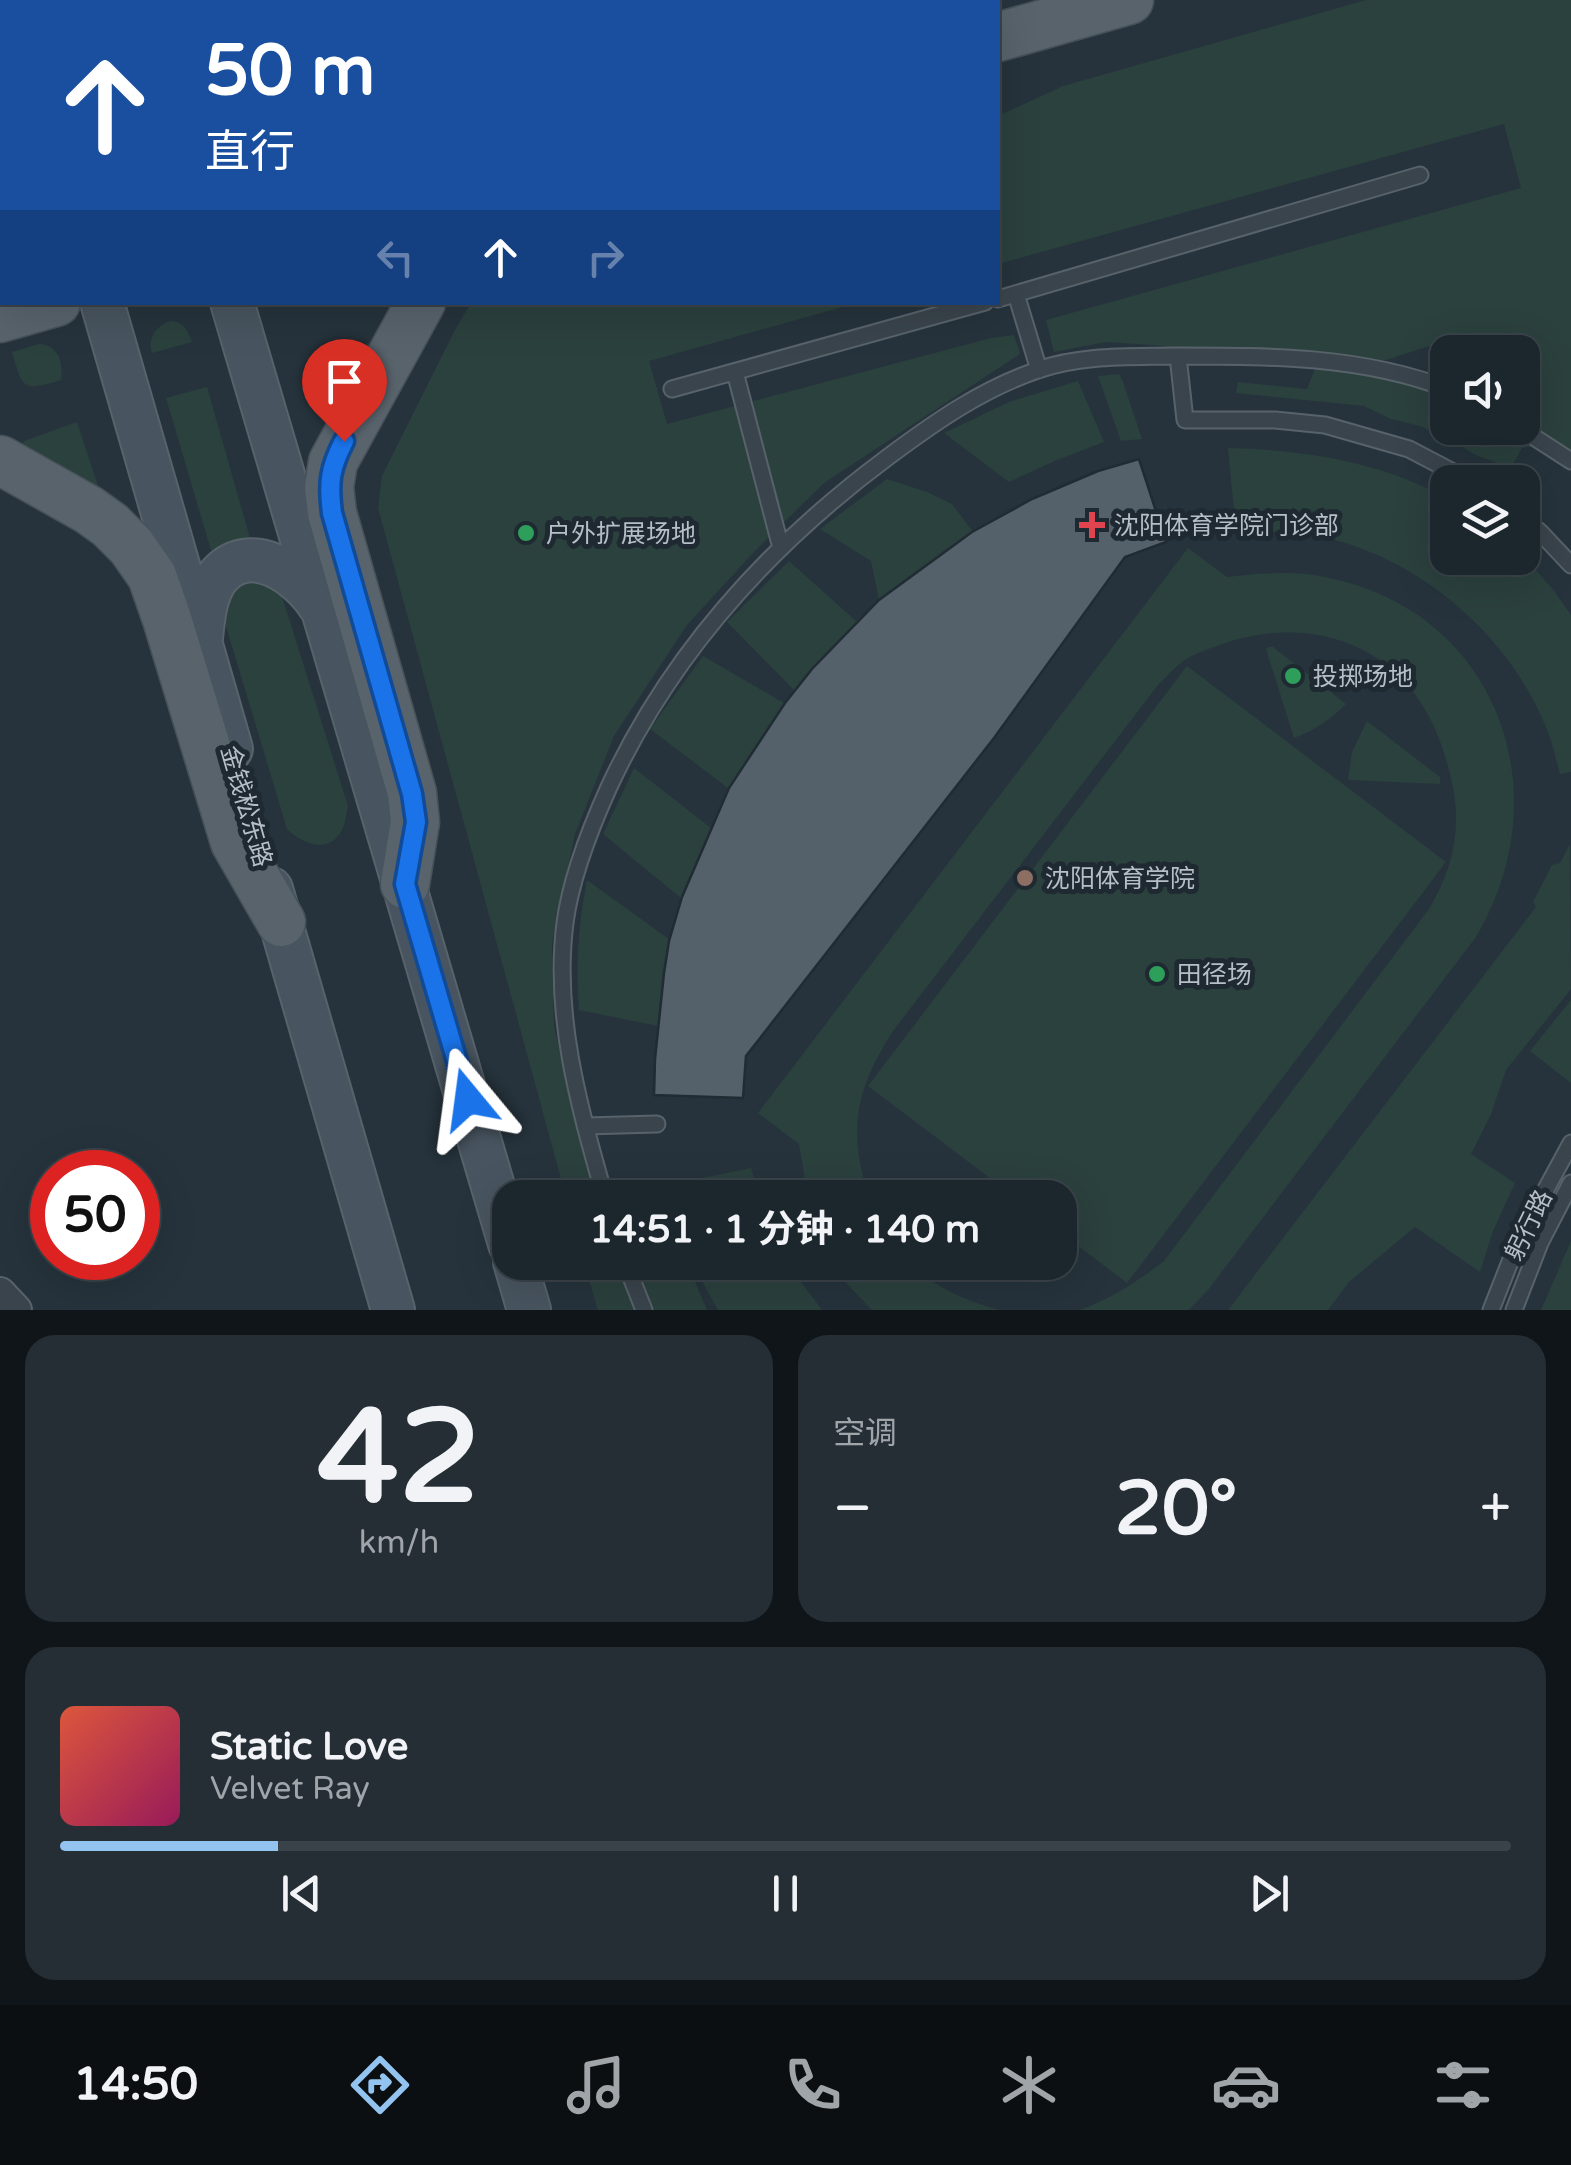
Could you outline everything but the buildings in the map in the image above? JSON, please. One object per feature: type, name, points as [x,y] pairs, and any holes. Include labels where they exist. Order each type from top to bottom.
[{"type":"main road","points":[[1000,36],[1128,0]]},
{"type":"main road","points":[[1000,49],[1050,22]]},
{"type":"main road","points":[[0,318],[46,305]]},
{"type":"main road","name":"金钱松东路","points":[[103,305],[393,1310]]},
{"type":"main road","points":[[233,305],[492,1182]]},
{"type":"main road","points":[[405,884],[416,822],[412,794],[332,513],[328,487],[334,462],[419,305]]},
{"type":"main road","points":[[0,460],[110,525],[132,546],[152,576],[235,842],[281,922]]},
{"type":"main road","points":[[200,645],[211,589],[220,575],[244,561],[256,560],[286,570],[312,594],[325,616]]},
{"type":"main road","points":[[521,1280],[529,1310]]},
{"type":"street","points":[[0,1293],[16,1310]]},
{"type":"lane","points":[[1000,298],[1420,175]]},
{"type":"lane","points":[[1016,294],[1039,370]]},
{"type":"lane","points":[[672,389],[974,305]]},
{"type":"lane","points":[[1178,356],[1185,420],[1275,420],[1325,425],[1409,449],[1440,465]]},
{"type":"lane","points":[[599,1180],[568,1054],[563,975],[565,923],[578,869],[640,725],[672,674],[702,634],[821,509],[942,418],[986,392],[1039,370],[1090,359],[1288,357],[1340,362],[1430,384]]},
{"type":"lane","points":[[735,372],[781,548]]},
{"type":"lane","points":[[1540,441],[1571,461]]},
{"type":"lane","points":[[1540,532],[1571,565]]},
{"type":"lane","points":[[584,1126],[657,1124]]},
{"type":"lane","name":"躬行路","points":[[1491,1310],[1519,1239],[1571,1143]]},
{"type":"lane","name":"躬行路","points":[[1514,1310],[1540,1243],[1571,1183]]},
{"type":"lane","points":[[632,1280],[644,1310]]},
{"type":"green space","points":[[1366,0],[1571,0],[1571,456],[1541,445],[1522,448],[1513,465],[1503,465],[1459,445],[1540,445],[1540,335],[1430,335],[1430,346],[1348,372],[1413,382],[1430,390],[1430,430],[1364,406],[1236,393],[1238,382],[1307,389],[1315,369],[1153,345],[1106,342],[1054,352],[1046,320],[1521,188],[1504,124],[1000,263],[1000,115],[1063,86]]},
{"type":"green space","points":[[470,305],[850,305],[649,361],[667,424],[991,338],[1014,335],[1020,354],[824,483],[687,625],[614,736],[575,834],[552,943],[554,1027],[594,1180],[561,1180],[378,508],[382,476]]},
{"type":"green space","points":[[170,321],[182,325],[192,342],[152,353],[154,333]]},
{"type":"green space","points":[[369,343],[379,349],[330,421],[311,356]]},
{"type":"green space","points":[[39,344],[51,347],[58,356],[61,380],[31,386],[22,380],[12,352]]},
{"type":"green space","points":[[1119,374],[1142,439],[1121,441],[1098,376]]},
{"type":"green space","points":[[1078,381],[1104,442],[1009,482],[944,433],[1009,402]]},
{"type":"green space","points":[[207,387],[252,545],[213,557],[166,398]]},
{"type":"green space","points":[[77,422],[99,489],[17,456],[24,441]]},
{"type":"green space","points":[[1228,448],[1285,451],[1341,460],[1396,475],[1430,490],[1430,575],[1540,575],[1571,615],[1571,772],[1560,774],[1547,730],[1512,666],[1489,637],[1434,587],[1369,552],[1335,540],[1236,531]]},
{"type":"green space","points":[[1139,459],[1166,542],[1125,557],[994,738],[746,1056],[743,1098],[654,1095],[658,1026],[579,1010],[578,945],[584,897],[587,880],[670,940],[681,898],[603,834],[634,768],[711,828],[728,788],[650,729],[703,656],[784,703],[795,691],[727,622],[789,561],[856,621],[879,600],[871,561],[820,529],[887,479],[952,504],[973,532],[1054,491]]},
{"type":"green space","points":[[1188,548],[1227,577],[1294,573],[1321,576],[1391,600],[1438,631],[1474,672],[1499,719],[1512,772],[1513,827],[1501,883],[1476,937],[1189,1310],[1080,1310],[1124,1289],[1164,1261],[1429,909],[1451,859],[1456,807],[1446,759],[1434,727],[1417,697],[1391,668],[1345,642],[1293,633],[1240,639],[1193,655],[1158,685],[880,1052],[859,1111],[858,1151],[864,1180],[805,1180],[799,1144],[758,1113]]},
{"type":"green space","points":[[247,573],[281,593],[348,806],[337,838],[323,845],[300,839],[287,829],[222,613],[228,582]]},
{"type":"green space","name":"投掷场地","points":[[1269,647],[1346,704],[1322,724],[1294,738],[1266,649]]},
{"type":"green space","name":"田径场","points":[[1187,666],[1446,862],[1127,1283],[1077,1245],[1077,1180],[992,1180],[868,1086]]},
{"type":"green space","name":"投掷场地","points":[[1367,721],[1440,777],[1440,784],[1348,780],[1352,752]]},
{"type":"green space","points":[[1570,844],[1571,989],[1506,1070],[1491,1114],[1471,1154],[1515,1183],[1480,1272],[1415,1227],[1349,1282],[1328,1310],[1228,1310],[1536,907],[1533,902],[1552,865],[1560,863]]},
{"type":"green space","points":[[1571,1000],[1571,1083],[1530,1051]]},
{"type":"green space","points":[[751,1168],[754,1180],[692,1180]]},
{"type":"green space","points":[[1571,1241],[1571,1310],[1541,1310]]},
{"type":"green space","points":[[589,1280],[694,1280],[707,1310],[598,1310]]},
{"type":"green space","points":[[701,1280],[800,1280],[822,1310],[718,1310]]},
{"type":"green space","points":[[845,1280],[931,1280],[1000,1310],[872,1310]]},
{"type":"place","name":"沈阳体育学院门诊部","points":[[1092,525]]},
{"type":"place","name":"户外扩展场地","points":[[526,533]]},
{"type":"place","name":"投掷场地","points":[[1293,676]]},
{"type":"place","name":"沈阳体育学院","points":[[1025,878]]},
{"type":"place","name":"田径场","points":[[1157,974]]},
{"type":"route","points":[[344,441],[328,487],[332,513],[412,794],[416,822],[405,884],[468,1099]]}]
